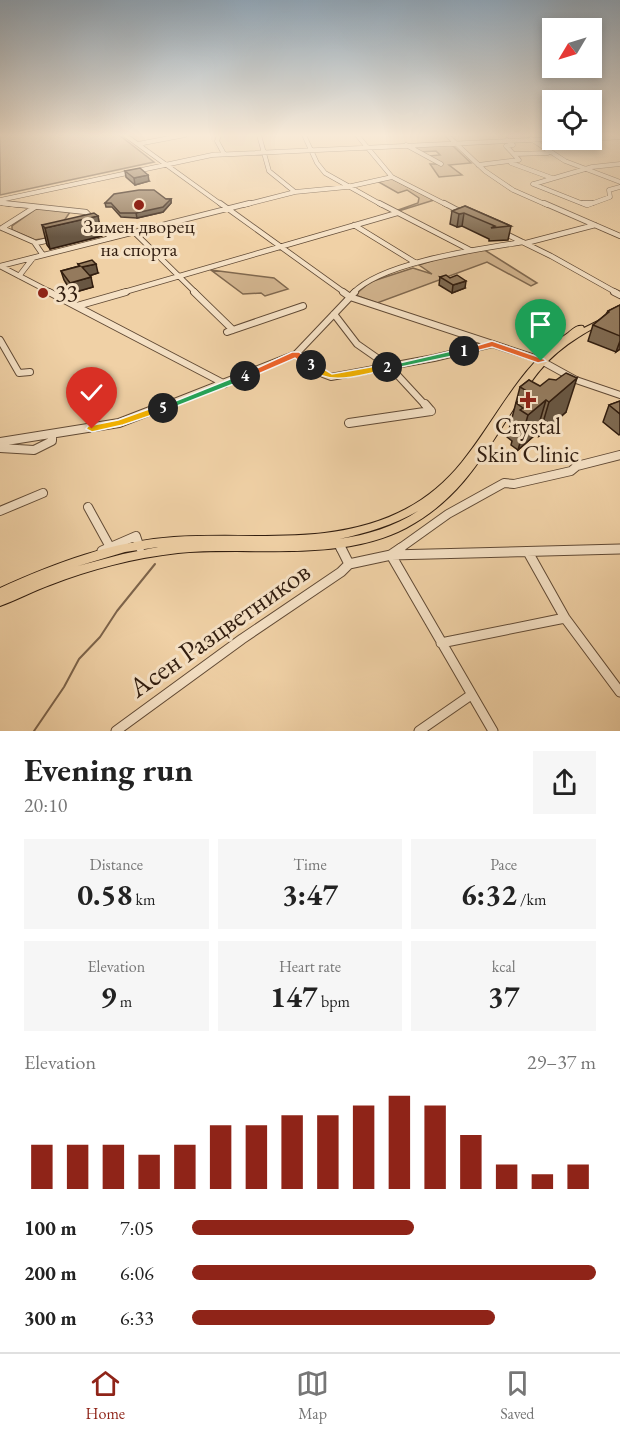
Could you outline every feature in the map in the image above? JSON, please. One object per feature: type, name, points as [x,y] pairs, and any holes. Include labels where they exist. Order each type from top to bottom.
[{"type":"main road","points":[[0,593],[83,561],[139,550],[318,546],[336,539],[377,535],[402,525],[430,509],[450,493],[471,469],[541,361],[580,333],[620,310]]},
{"type":"main road","points":[[0,601],[47,581],[139,550]]},
{"type":"street","points":[[0,201],[138,169]]},
{"type":"street","points":[[173,169],[350,297],[541,361],[576,380],[620,395]]},
{"type":"street","points":[[268,169],[296,192]]},
{"type":"street","points":[[322,169],[346,187],[470,250]]},
{"type":"street","points":[[385,169],[392,177],[467,215]]},
{"type":"street","points":[[484,169],[513,190],[620,236]]},
{"type":"street","points":[[528,169],[553,178]]},
{"type":"street","points":[[590,169],[533,184],[586,205],[610,197],[609,190],[620,184]]},
{"type":"street","points":[[585,170],[620,184]]},
{"type":"street","points":[[0,266],[296,192],[346,187],[392,177]]},
{"type":"street","points":[[0,201],[86,212],[111,238]]},
{"type":"street","points":[[36,207],[2,228],[36,243],[43,255]]},
{"type":"street","points":[[77,306],[397,213]]},
{"type":"street","points":[[354,225],[416,263]]},
{"type":"street","points":[[0,442],[119,423],[225,384],[296,354],[361,285],[416,263],[470,250],[524,243],[595,225]]},
{"type":"street","points":[[91,230],[101,227]]},
{"type":"street","points":[[496,229],[620,295]]},
{"type":"street","points":[[134,232],[230,331],[303,306]]},
{"type":"street","points":[[36,243],[63,237]]},
{"type":"street","points":[[19,276],[34,258]]},
{"type":"street","points":[[0,266],[225,384]]},
{"type":"street","points":[[334,314],[357,344],[390,367],[431,411],[404,416],[371,416],[349,423]]},
{"type":"street","points":[[1,341],[19,373],[30,372]]},
{"type":"street","points":[[296,354],[326,376],[390,367],[492,344]]},
{"type":"street","points":[[0,448],[38,450],[52,441],[52,435]]},
{"type":"street","points":[[391,555],[448,514],[504,483],[514,484],[571,471],[577,466],[608,456],[620,455]]},
{"type":"street","points":[[0,511],[43,493]]},
{"type":"street","points":[[88,507],[110,547]]},
{"type":"street","points":[[83,561],[136,536],[139,550]]},
{"type":"street","points":[[336,539],[349,564]]},
{"type":"street","points":[[391,555],[620,549]]},
{"type":"street","points":[[528,552],[565,618],[620,692]]},
{"type":"street","points":[[391,555],[493,731]]},
{"type":"street","name":"Асен Разцветников","points":[[116,731],[349,564],[391,555]]},
{"type":"street","points":[[441,643],[565,618]]},
{"type":"street","points":[[419,731],[471,695]]},
{"type":"shaded area","points":[[0,169],[121,169],[0,195]]},
{"type":"shaded area","points":[[434,169],[454,169],[462,175],[439,177]]},
{"type":"shaded area","points":[[391,178],[434,200],[399,211],[418,203],[419,198],[407,190],[398,193],[377,181]]},
{"type":"shaded area","points":[[36,209],[70,212],[53,237],[35,240],[12,230],[12,226]]},
{"type":"shaded area","points":[[470,248],[483,249],[537,283],[531,286],[487,262],[444,278],[440,277],[442,279],[377,303],[355,295],[370,282],[413,268],[432,274],[419,265]]},
{"type":"shaded area","points":[[211,270],[274,278],[288,289],[265,296],[261,293],[243,294]]},
{"type":"building","points":[[141,169],[148,175],[134,178],[125,171]]},
{"type":"building","name":"Зимен дворец на спорта","points":[[154,190],[166,199],[171,199],[163,207],[136,213],[120,213],[111,203],[105,203],[114,194]]},
{"type":"building","points":[[465,206],[511,226],[491,228],[495,226],[464,213],[459,214],[452,211]]},
{"type":"building","points":[[94,213],[98,216],[45,228],[42,225]]},
{"type":"building","points":[[92,260],[96,264],[82,267],[91,277],[70,283],[61,271],[80,266],[78,264]]},
{"type":"building","points":[[446,275],[450,278],[457,275],[466,281],[453,285],[440,277]]},
{"type":"building","points":[[620,305],[620,336],[593,325],[608,311]]},
{"type":"building","points":[[566,373],[577,378],[549,402],[546,400],[528,415],[520,410],[523,408],[516,403],[530,393],[520,387],[529,380],[540,386],[549,379],[556,380]]},
{"type":"building","points":[[620,401],[620,414],[609,405]]},
{"type":"waterway","points":[[34,731],[64,687],[79,659],[100,637],[117,611],[155,564]]},
{"type":"place","name":"Зимен дворец на спорта","points":[[139,205]]},
{"type":"place","name":"33","points":[[43,293]]},
{"type":"place","name":"Crystal Skin Clinic","points":[[528,400]]},
{"type":"route","points":[[92,429],[152,412],[296,354],[322,374],[331,377],[434,358],[492,344],[541,361]]}]
